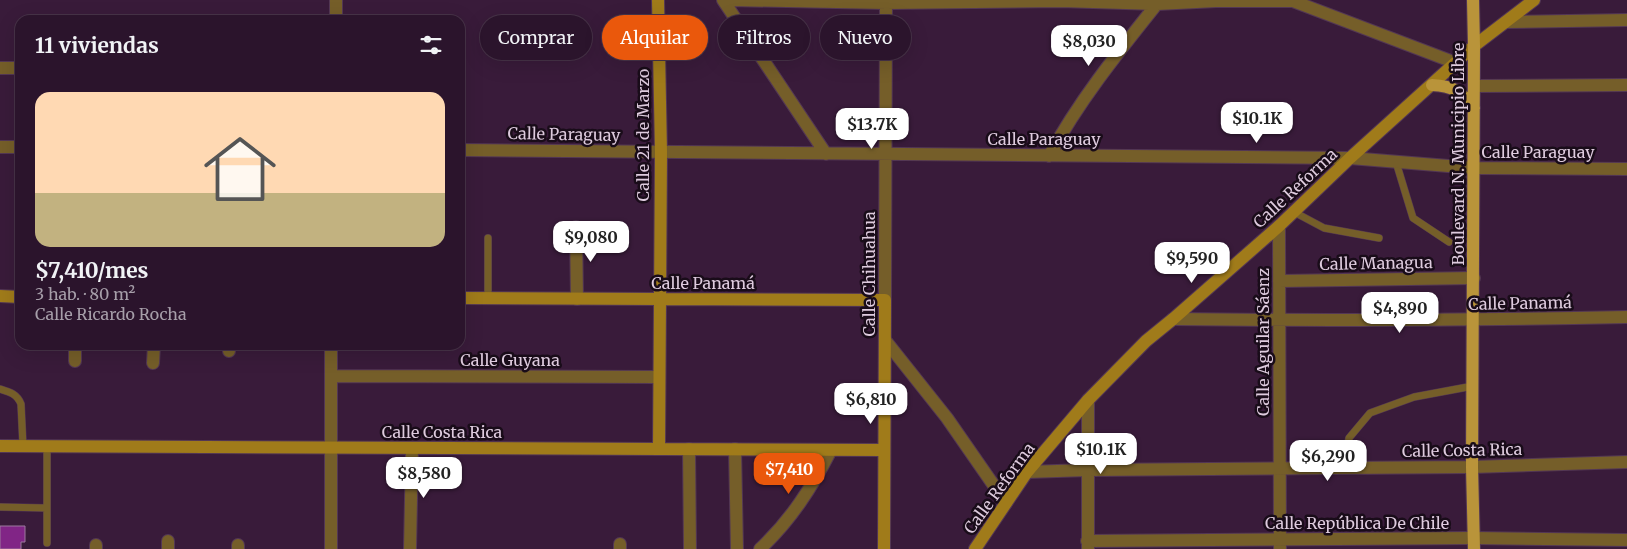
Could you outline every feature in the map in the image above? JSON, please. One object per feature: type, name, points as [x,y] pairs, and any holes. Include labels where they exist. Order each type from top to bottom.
[{"type":"main road","name":"Boulevard N. Municipio Libre","points":[[1473,0],[1473,544]]},
{"type":"main road","points":[[1432,85],[1445,85],[1454,88],[1474,108]]},
{"type":"street","points":[[336,0],[336,15]]},
{"type":"street","name":"Calle 21 de Marzo","points":[[658,0],[661,152],[659,449]]},
{"type":"street","points":[[723,0],[826,154]]},
{"type":"street","points":[[730,0],[886,2],[1292,0],[1456,63]]},
{"type":"street","name":"Calle Reforma","points":[[976,549],[1027,472],[1088,400],[1146,341],[1279,226],[1350,158],[1474,46],[1534,0]]},
{"type":"street","name":"Calle Chihuahua","points":[[884,549],[886,2]]},
{"type":"street","points":[[1049,156],[1104,70],[1158,2]]},
{"type":"street","points":[[1506,22],[1627,20]]},
{"type":"street","points":[[0,68],[15,68]]},
{"type":"street","points":[[1474,86],[1627,86]]},
{"type":"street","points":[[0,147],[15,147]]},
{"type":"street","name":"Calle Paraguay","points":[[465,150],[1350,158],[1473,168],[1627,168]]},
{"type":"street","name":"Calle Aguilar Sáenz","points":[[1279,226],[1280,544]]},
{"type":"street","points":[[576,227],[577,299]]},
{"type":"street","name":"Calle Managua","points":[[1279,281],[1474,278]]},
{"type":"street","points":[[0,296],[15,296]]},
{"type":"street","name":"Calle Panamá","points":[[465,298],[885,300]]},
{"type":"street","name":"Calle Panamá","points":[[1173,319],[1279,321],[1627,317]]},
{"type":"street","points":[[885,340],[947,418],[1006,503]]},
{"type":"street","points":[[75,350],[75,361]]},
{"type":"street","points":[[153,363],[154,350]]},
{"type":"street","points":[[331,350],[331,549]]},
{"type":"street","name":"Calle Guyana","points":[[331,376],[659,377]]},
{"type":"street","points":[[1087,545],[1088,400]]},
{"type":"street","name":"Calle Costa Rica","points":[[0,446],[884,450]]},
{"type":"street","points":[[410,549],[412,448]]},
{"type":"street","points":[[688,449],[690,549]]},
{"type":"street","points":[[735,449],[737,549]]},
{"type":"street","points":[[760,549],[774,536],[800,504],[831,450]]},
{"type":"street","name":"Calle Costa Rica","points":[[1027,472],[1472,467],[1627,462]]},
{"type":"street","name":"Calle República De Chile","points":[[1087,545],[1473,544],[1627,540]]},
{"type":"lane","points":[[1396,162],[1413,218],[1449,242]]},
{"type":"lane","points":[[1294,212],[1324,228],[1379,238]]},
{"type":"lane","points":[[488,238],[488,299]]},
{"type":"lane","points":[[1344,468],[1349,438],[1370,413],[1414,396],[1473,386]]},
{"type":"lane","points":[[0,389],[13,393],[21,404],[23,446]]},
{"type":"lane","points":[[47,446],[47,543]]},
{"type":"lane","points":[[0,507],[47,508]]},
{"type":"building","points":[[0,526],[25,526],[25,542],[21,542],[21,549],[0,549]]}]
